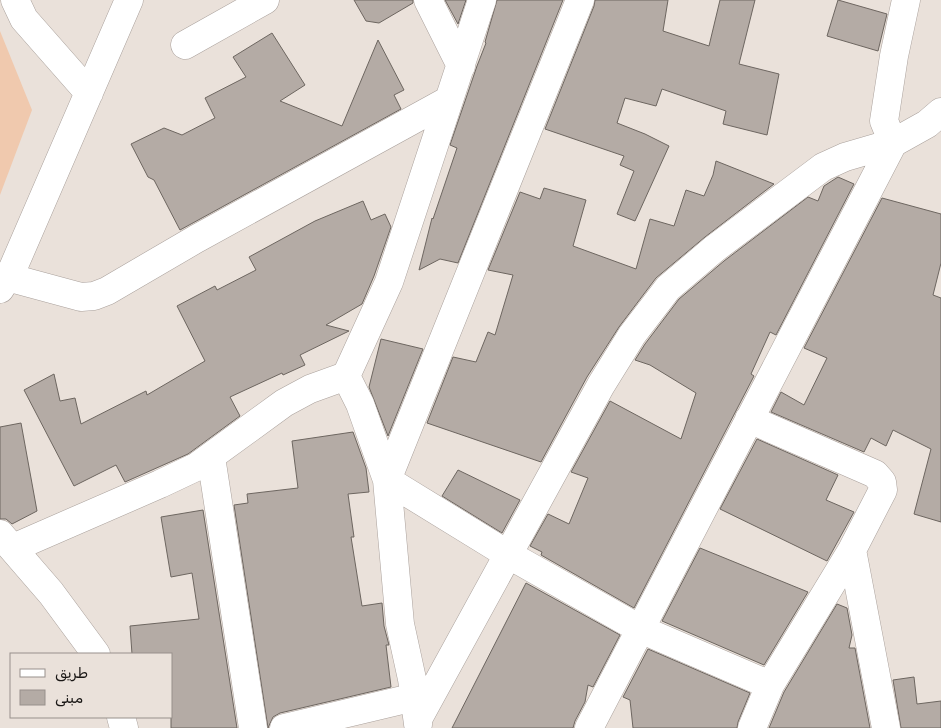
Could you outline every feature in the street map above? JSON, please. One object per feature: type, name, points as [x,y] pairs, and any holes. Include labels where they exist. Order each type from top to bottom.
[{"type":"street","points":[[15,0],[24,19],[89,93]]},
{"type":"street","points":[[130,0],[4,283],[81,297],[107,292],[196,239],[449,100]]},
{"type":"street","points":[[185,45],[266,0]]},
{"type":"street","points":[[428,0],[460,66]]},
{"type":"street","points":[[95,653],[51,593],[6,541],[160,484],[196,467],[284,403],[310,389],[346,376],[389,282],[482,0]]},
{"type":"street","points":[[387,480],[580,0]]},
{"type":"street","points":[[589,728],[893,143],[884,121],[894,56],[906,0]]},
{"type":"street","points":[[417,715],[508,556],[601,385],[632,334],[668,288],[714,249],[823,167],[846,157],[893,143],[927,124],[941,112]]},
{"type":"street","points":[[346,376],[360,404],[387,480],[400,624],[417,715]]},
{"type":"street","points":[[749,419],[875,474],[882,482],[882,494],[852,550],[770,685],[752,728]]},
{"type":"street","points":[[211,457],[253,728]]},
{"type":"street","points":[[387,480],[508,556],[640,629],[770,685]]},
{"type":"street","points":[[852,550],[886,728]]},
{"type":"street","points":[[284,728],[417,715]]},
{"type":"shaded area","points":[[0,31],[32,110],[0,195]]},
{"type":"building","points":[[354,0],[413,0],[413,3],[379,23],[366,21]]},
{"type":"building","points":[[445,0],[466,0],[458,24]]},
{"type":"building","points":[[497,0],[563,0],[458,263],[440,259],[419,270],[432,218],[457,148],[450,145],[486,43]]},
{"type":"building","points":[[595,0],[668,0],[663,31],[709,46],[720,0],[755,0],[739,64],[779,74],[767,135],[723,124],[726,111],[662,89],[656,106],[625,98],[617,123],[669,146],[635,221],[617,214],[634,171],[620,165],[624,156],[545,129]]},
{"type":"building","points":[[838,0],[887,14],[878,51],[827,36]]},
{"type":"building","points":[[272,33],[305,85],[280,101],[342,126],[378,40],[404,90],[394,95],[401,109],[180,230],[154,180],[148,177],[131,144],[164,128],[182,135],[215,118],[205,98],[246,77],[233,57]]},
{"type":"building","points":[[716,161],[774,184],[705,237],[656,278],[619,327],[587,377],[541,462],[427,423],[453,357],[476,362],[488,332],[495,335],[513,275],[488,270],[520,192],[540,199],[544,188],[586,200],[573,246],[636,269],[650,219],[674,226],[686,190],[704,196],[713,175]]},
{"type":"building","points":[[838,177],[854,184],[776,335],[770,332],[751,374],[754,376],[634,608],[541,555],[542,552],[530,546],[548,514],[569,524],[588,478],[571,472],[610,401],[681,439],[696,393],[650,365],[635,360],[679,299],[724,261],[808,197],[818,201],[824,186]]},
{"type":"building","points":[[882,198],[941,214],[941,263],[933,295],[941,298],[941,522],[914,514],[931,449],[893,430],[886,446],[871,438],[864,452],[771,412],[781,392],[804,405],[827,358],[804,348]]},
{"type":"building","points":[[363,201],[371,220],[385,214],[391,227],[362,304],[326,325],[349,331],[300,355],[305,365],[283,375],[282,373],[230,397],[240,416],[188,454],[125,482],[116,465],[74,486],[24,390],[54,374],[60,401],[75,398],[81,424],[146,391],[147,395],[205,361],[177,306],[215,286],[217,290],[256,270],[249,257],[315,221]]},
{"type":"building","points":[[381,339],[423,349],[388,436],[369,387]]},
{"type":"building","points":[[21,423],[37,511],[12,524],[6,519],[0,519],[0,427]]},
{"type":"building","points":[[353,432],[366,468],[369,492],[348,494],[354,537],[351,537],[362,606],[382,603],[384,626],[389,645],[386,645],[391,687],[280,713],[273,717],[268,728],[234,505],[248,503],[247,494],[298,488],[292,441]]},
{"type":"building","points":[[757,439],[838,475],[826,500],[854,512],[827,561],[720,509]]},
{"type":"building","points":[[458,470],[520,500],[502,533],[442,496]]},
{"type":"building","points":[[203,510],[237,728],[171,728],[172,653],[132,653],[130,626],[199,619],[192,573],[171,577],[161,517]]},
{"type":"building","points":[[700,548],[808,592],[764,665],[662,621]]},
{"type":"building","points":[[526,583],[620,635],[593,687],[588,685],[585,702],[573,728],[452,728]]},
{"type":"building","points":[[837,604],[847,608],[852,635],[849,648],[855,648],[870,728],[769,728],[784,692]]},
{"type":"building","points":[[648,649],[750,693],[737,728],[633,728],[630,700],[623,697]]},
{"type":"building","points":[[914,677],[917,704],[941,701],[941,728],[901,728],[893,680]]}]
